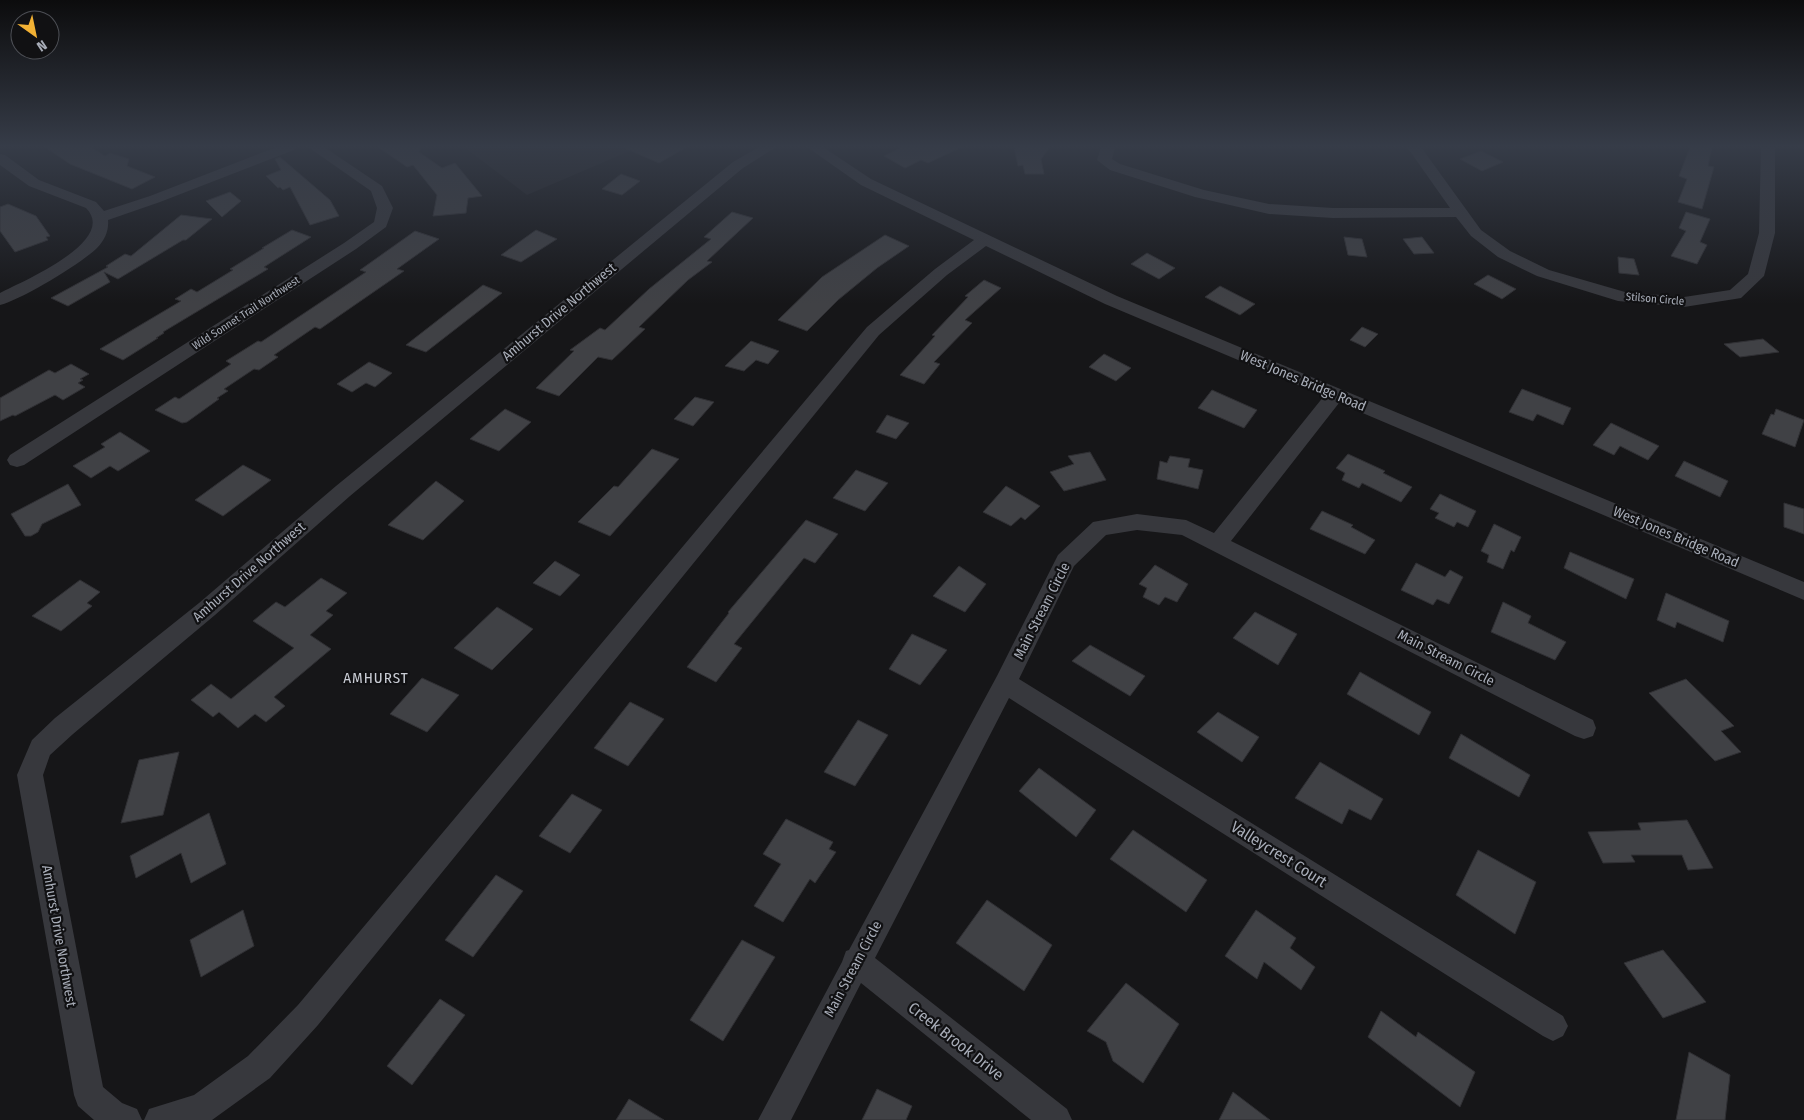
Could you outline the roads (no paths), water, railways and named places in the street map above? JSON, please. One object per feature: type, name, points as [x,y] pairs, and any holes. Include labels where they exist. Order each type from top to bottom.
[{"type":"street","points":[[0,300],[92,245],[99,233],[99,211],[91,205],[77,199]]},
{"type":"street","points":[[100,217],[154,199]]},
{"type":"street","name":"Wild Sonnet Trail Northwest","points":[[17,460],[342,252],[381,224],[385,208],[382,199]]},
{"type":"street","name":"Amhurst Drive Northwest","points":[[126,1120],[113,1116],[89,1095],[30,775],[42,748],[64,726],[207,609],[343,491],[695,199]]},
{"type":"street","name":"West Jones Bridge Road","points":[[901,199],[1111,300],[1804,591]]},
{"type":"street","points":[[1224,199],[1269,209],[1333,213],[1461,212]]},
{"type":"street","name":"Stilson Circle","points":[[1452,199],[1476,233],[1504,254],[1543,273],[1624,297],[1684,302],[1735,294],[1756,276],[1767,233],[1767,199]]},
{"type":"street","points":[[160,1120],[201,1109],[258,1067],[308,1015],[873,332],[941,272],[984,240]]},
{"type":"street","points":[[1218,543],[1335,395]]},
{"type":"street","name":"Main Stream Circle","points":[[774,1120],[856,961],[1005,683],[1066,561],[1100,528],[1137,522],[1186,528],[1584,728]]},
{"type":"street","name":"Valleycrest Court","points":[[1005,683],[1553,1026]]},
{"type":"street","name":"Creek Brook Drive","points":[[856,961],[1056,1120]]},
{"type":"district","name":"AMHURST","points":[[376,678]]}]
